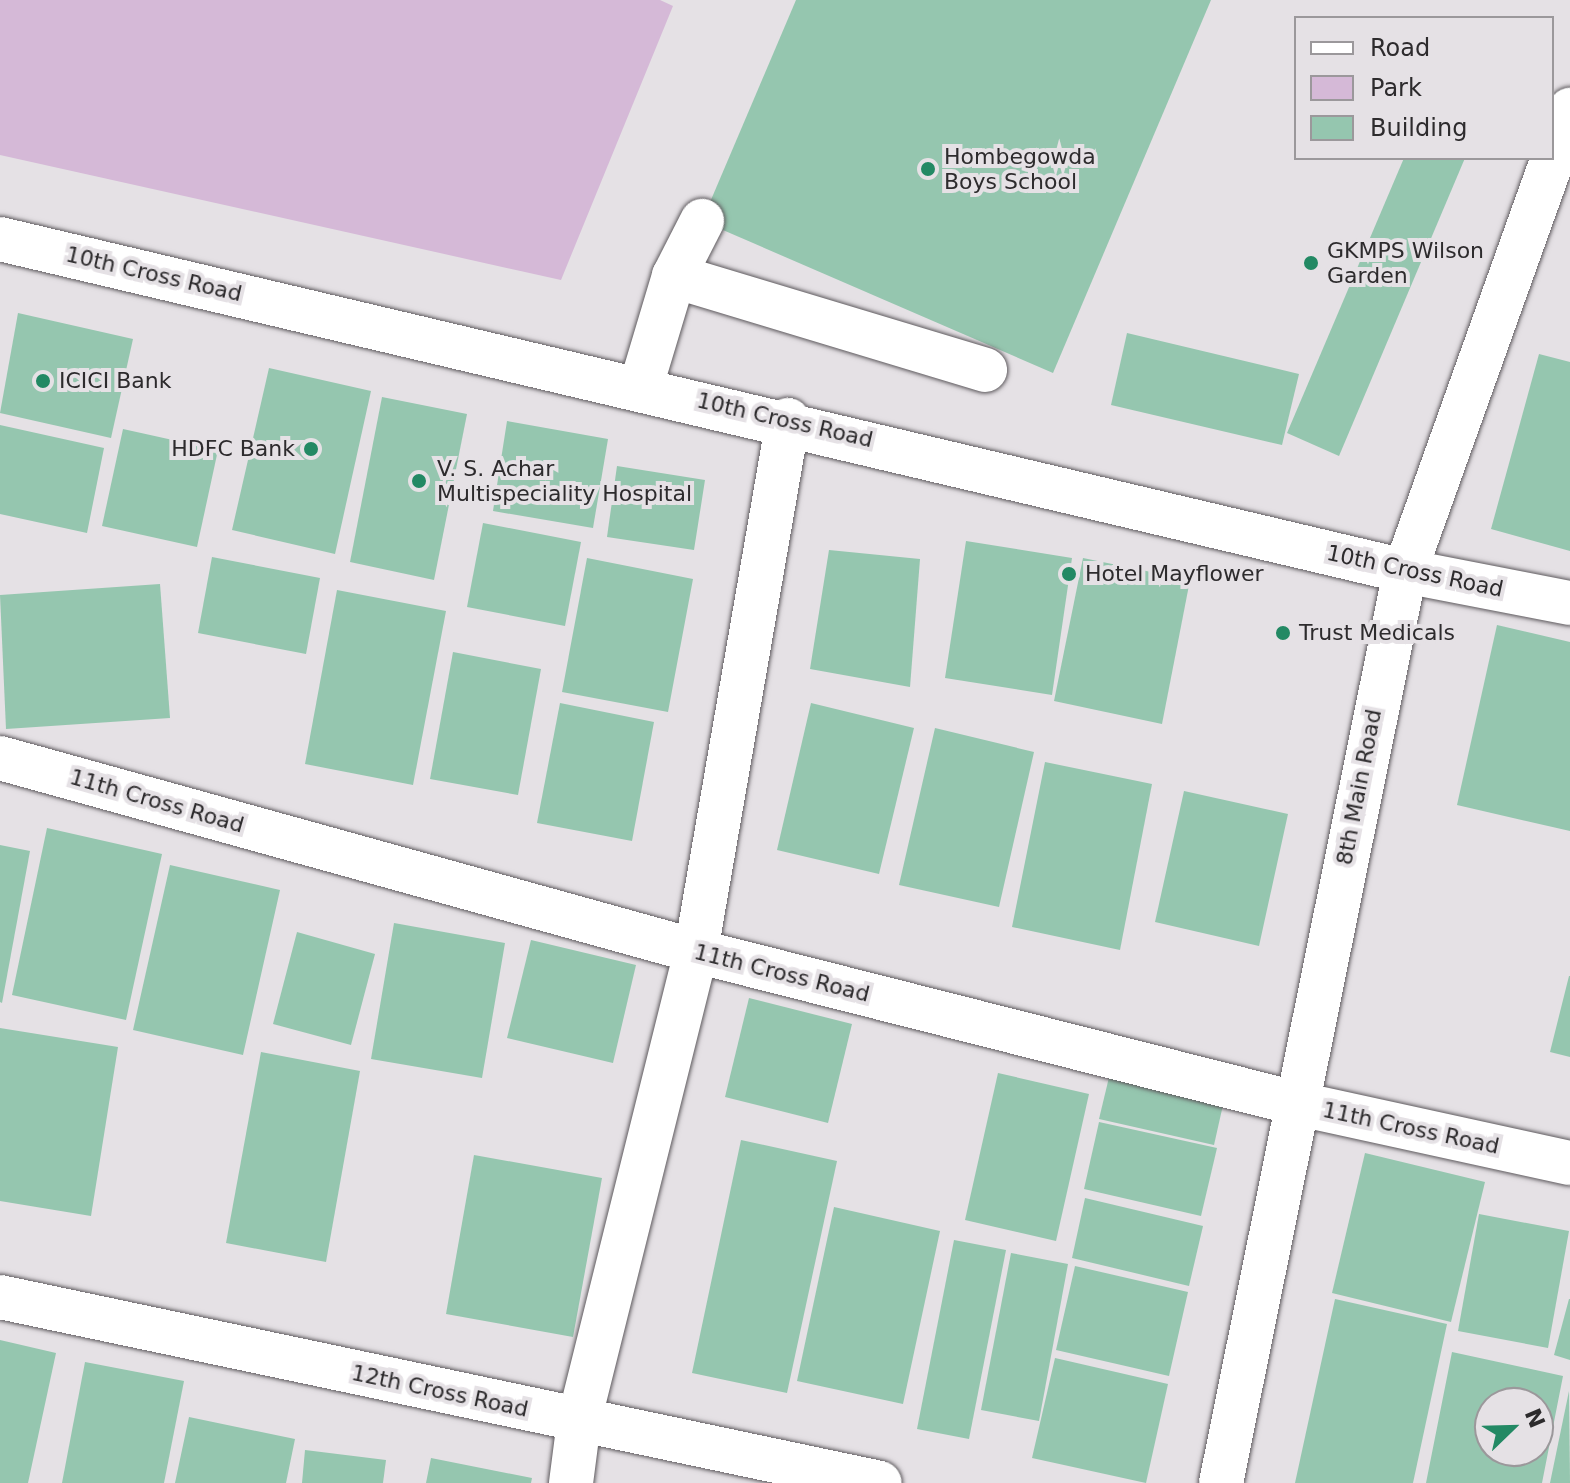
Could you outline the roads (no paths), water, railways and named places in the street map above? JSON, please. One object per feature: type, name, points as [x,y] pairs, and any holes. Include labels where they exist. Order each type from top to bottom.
[{"type":"street","name":"8th Main Road","points":[[1554,155],[1570,110]]},
{"type":"street","name":"8th Main Road","points":[[1221,1483],[1405,571],[1552,160]]},
{"type":"street","points":[[641,386],[674,276],[702,221]]},
{"type":"street","name":"10th Cross Road","points":[[0,239],[788,420],[1405,571],[1570,603]]},
{"type":"street","points":[[674,276],[985,370]]},
{"type":"street","points":[[571,1483],[579,1421],[696,951],[788,420]]},
{"type":"street","name":"11th Cross Road","points":[[0,758],[696,951],[1299,1104],[1570,1163]]},
{"type":"street","name":"12th Cross Road","points":[[0,1297],[880,1483]]},
{"type":"place","name":"Hombegowda Boys School","points":[[928,169]]},
{"type":"place","name":"GKMPS Wilson Garden","points":[[1311,263]]},
{"type":"place","name":"ICICI Bank","points":[[43,381]]},
{"type":"place","name":"HDFC Bank","points":[[311,449]]},
{"type":"place","name":"V. S. Achar Multispeciality Hospital","points":[[419,481]]},
{"type":"place","name":"Hotel Mayflower","points":[[1069,574]]},
{"type":"place","name":"Trust Medicals","points":[[1283,633]]}]
